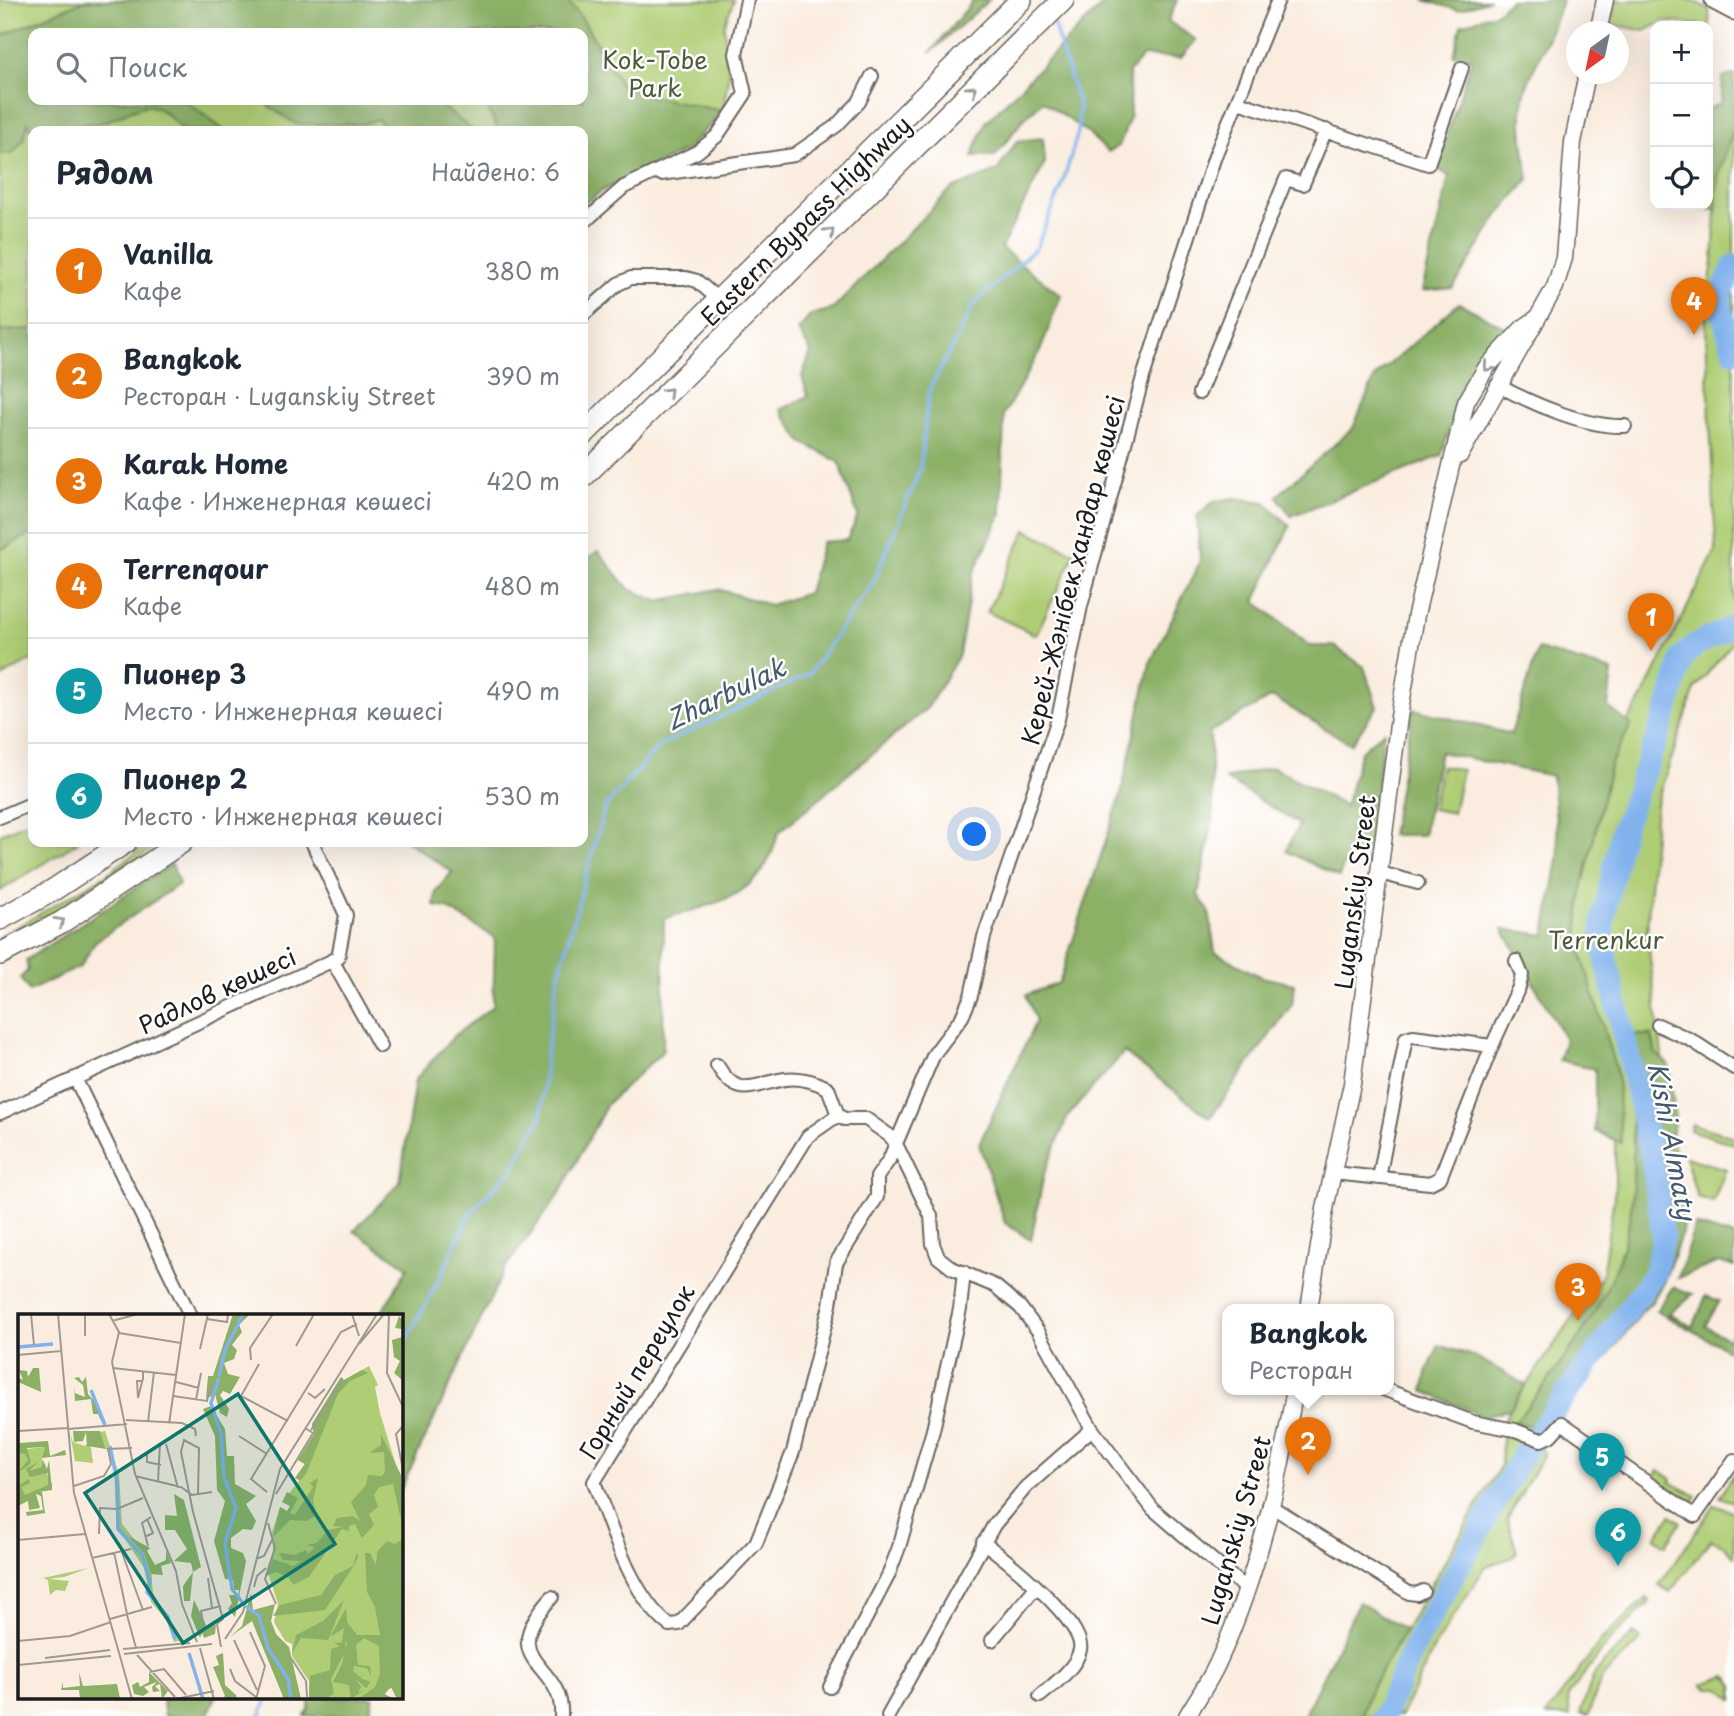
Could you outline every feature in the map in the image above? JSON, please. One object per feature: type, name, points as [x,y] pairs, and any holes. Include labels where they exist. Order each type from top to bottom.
[{"type":"main road","name":"Eastern Bypass Highway","points":[[588,430],[1021,0]]},
{"type":"main road","name":"Eastern Bypass Highway","points":[[588,472],[1063,0]]},
{"type":"main road","points":[[1715,0],[1734,9]]},
{"type":"main road","points":[[0,919],[50,892],[118,847]]},
{"type":"main road","points":[[0,954],[62,922],[174,847]]},
{"type":"street","name":"Керей-Жәнібек хандар көшесі","points":[[896,1144],[934,1054],[962,1017],[971,996],[978,958],[1058,719],[1080,606],[1143,377],[1215,156],[1278,0]]},
{"type":"street","points":[[1600,21],[1605,0]]},
{"type":"street","points":[[588,219],[624,187],[697,152],[717,136],[745,94],[736,54],[746,1]]},
{"type":"street","points":[[1238,102],[1428,164],[1462,68]]},
{"type":"street","points":[[653,175],[794,155],[836,126],[859,102],[872,76]]},
{"type":"street","name":"Luganskiy Street","points":[[1449,483],[1459,456],[1497,385],[1555,287],[1564,258],[1573,142],[1585,84]]},
{"type":"street","points":[[1199,393],[1286,179],[1303,184],[1325,131]]},
{"type":"street","points":[[588,311],[618,284],[631,278],[687,278],[697,281],[719,300]]},
{"type":"street","name":"Luganskiy Street","points":[[1310,1304],[1352,1084],[1399,718],[1416,615],[1466,402],[1478,379],[1523,328],[1536,319]]},
{"type":"street","points":[[1497,385],[1522,399],[1607,427],[1625,426]]},
{"type":"street","points":[[0,817],[28,805]]},
{"type":"street","name":"Радлов көшесі","points":[[0,1113],[338,958],[346,915],[314,847]]},
{"type":"street","points":[[1380,873],[1418,883]]},
{"type":"street","points":[[332,960],[380,1046]]},
{"type":"street","points":[[1333,1173],[1430,1184],[1440,1178],[1492,1046],[1519,987],[1522,975],[1516,961]]},
{"type":"street","points":[[1658,1025],[1691,1040],[1734,1068]]},
{"type":"street","points":[[1379,1178],[1406,1038],[1413,1036],[1492,1046]]},
{"type":"street","points":[[717,1065],[725,1079],[737,1087],[748,1089],[784,1079],[802,1079],[820,1084],[828,1088],[838,1115],[844,1119],[866,1119],[890,1136],[932,1216],[933,1244],[938,1257],[995,1286],[1020,1307],[1038,1331],[1092,1429],[1153,1509],[1246,1589]]},
{"type":"street","points":[[75,1078],[190,1314]]},
{"type":"street","name":"Горный переулок","points":[[838,1115],[808,1136],[594,1482],[621,1552],[640,1589],[653,1613],[669,1625],[679,1624],[756,1543],[793,1452],[830,1305],[833,1271],[877,1197],[877,1177],[896,1144]]},
{"type":"street","points":[[830,1687],[888,1576],[899,1547],[933,1430],[960,1309],[964,1272]]},
{"type":"street","points":[[1394,1393],[1473,1422],[1532,1437],[1550,1436],[1562,1423],[1695,1516],[1734,1460]]},
{"type":"street","name":"Luganskiy Street","points":[[1187,1716],[1218,1663],[1246,1589],[1269,1505],[1294,1395]]},
{"type":"street","points":[[888,1716],[983,1542],[1007,1507],[1092,1429]]},
{"type":"street","points":[[1269,1505],[1409,1593],[1423,1591]]},
{"type":"street","points":[[983,1542],[1036,1587],[1065,1616],[1078,1637],[1080,1649],[1066,1670],[1040,1696]]},
{"type":"street","points":[[992,1640],[1036,1587]]},
{"type":"street","points":[[552,1597],[530,1626],[527,1644],[530,1655],[562,1704],[561,1716]]},
{"type":"green space","name":"Kok-Tobe Park","points":[[0,0],[734,0],[724,26],[729,72],[723,111],[685,151],[603,190],[588,201],[588,126],[28,126],[28,662],[0,678]]},
{"type":"green space","points":[[85,0],[567,0],[588,28],[28,28],[28,105],[191,105],[218,126],[178,126],[163,111],[148,106],[92,124],[30,126],[28,122],[24,139],[12,154],[0,153],[0,36]]},
{"type":"green space","points":[[974,0],[989,0],[930,53]]},
{"type":"green space","points":[[1107,0],[1177,0],[1168,21],[1196,40],[1181,58],[1143,56],[1129,72],[1130,117],[1119,146],[1108,152],[1089,134],[1043,101],[1023,120],[995,156],[972,156],[986,122]]},
{"type":"green space","points":[[1424,0],[1490,0],[1458,10]]},
{"type":"green space","points":[[1510,0],[1562,0],[1524,97],[1522,132],[1529,179],[1499,214],[1453,288],[1422,291],[1449,176],[1436,168],[1472,59],[1454,55],[1461,25],[1497,12]]},
{"type":"green space","points":[[1616,0],[1691,0],[1709,9],[1710,21],[1650,21],[1650,28],[1645,31],[1629,28],[1629,21],[1612,21]]},
{"type":"green space","points":[[588,28],[622,86],[650,96],[723,111],[685,151],[603,190],[588,201],[588,126],[496,126],[486,105],[588,105]]},
{"type":"green space","points":[[1734,75],[1734,128],[1718,176],[1716,210],[1713,210],[1713,107],[1721,103],[1723,77]]},
{"type":"green space","points":[[440,105],[467,126],[384,126],[378,119],[362,124],[296,124],[268,106]]},
{"type":"green space","name":"Terrenkur","points":[[1734,128],[1734,641],[1695,689],[1656,804],[1647,933],[1679,1195],[1663,1277],[1636,1321],[1560,1416],[1541,1450],[1544,1453],[1507,1519],[1517,1551],[1514,1557],[1486,1566],[1436,1644],[1401,1716],[1362,1716],[1370,1690],[1501,1465],[1503,1422],[1510,1409],[1602,1275],[1615,1190],[1615,1121],[1563,942],[1586,788],[1641,700],[1716,550],[1705,312],[1713,261],[1718,176]]},
{"type":"green space","points":[[1043,138],[1045,163],[1001,248],[1061,295],[1040,351],[1004,414],[1001,515],[973,574],[959,655],[928,707],[778,833],[762,871],[750,884],[720,901],[664,919],[663,1051],[607,1104],[560,1193],[504,1270],[402,1487],[402,1314],[381,1314],[408,1267],[354,1231],[400,1182],[415,1080],[454,1036],[493,1006],[495,938],[447,908],[434,906],[436,891],[452,872],[415,847],[588,847],[588,558],[598,551],[629,589],[658,601],[718,589],[770,605],[808,593],[822,542],[847,540],[858,516],[839,462],[802,442],[781,410],[808,396],[802,376],[811,352],[798,330],[811,315],[833,309],[951,189],[997,171],[1017,141]]},
{"type":"green space","points":[[1459,303],[1508,329],[1467,379],[1441,456],[1291,516],[1277,496],[1353,428],[1375,377]]},
{"type":"green space","points":[[28,329],[28,536],[0,550],[0,331]]},
{"type":"green space","points":[[1235,498],[1265,502],[1290,526],[1255,601],[1310,646],[1334,646],[1364,667],[1377,707],[1351,744],[1272,697],[1210,732],[1213,819],[1198,895],[1209,911],[1215,952],[1261,977],[1295,984],[1292,1004],[1210,1118],[1124,1052],[1068,1116],[1044,1174],[1031,1240],[1005,1223],[979,1144],[1036,1021],[1026,995],[1059,983],[1121,794],[1150,663],[1200,562],[1197,516],[1214,501]]},
{"type":"green space","points":[[1026,530],[1075,553],[1036,635],[987,612]]},
{"type":"green space","points":[[1538,649],[1612,671],[1608,707],[1631,725],[1611,763],[1582,890],[1579,921],[1579,945],[1617,1074],[1621,1143],[1595,1131],[1595,1069],[1559,1060],[1565,1039],[1503,929],[1545,935],[1559,853],[1552,776],[1440,752],[1423,835],[1391,835],[1413,709],[1511,734]]},
{"type":"green space","points":[[1384,731],[1370,853],[1348,853],[1339,877],[1286,851],[1299,824],[1225,779],[1273,767],[1345,806],[1361,751]]},
{"type":"green space","points":[[1441,766],[1462,770],[1453,813],[1432,809]]},
{"type":"green space","points":[[28,822],[28,847],[70,847],[0,891],[0,834]]},
{"type":"green space","points":[[144,847],[154,847],[109,880],[0,943],[0,937],[106,875]]},
{"type":"green space","points":[[172,864],[179,884],[96,941],[80,967],[29,991],[20,978],[28,970],[26,960]]},
{"type":"green space","points":[[1631,1035],[1652,1035],[1656,1054],[1669,1065],[1675,1120],[1668,1145],[1685,1203],[1682,1232],[1664,1281],[1651,1303],[1621,1331],[1662,1267],[1671,1235],[1659,1158]]},
{"type":"green space","points":[[1630,1075],[1655,1227],[1654,1257],[1641,1284],[1534,1426],[1515,1422],[1588,1323],[1603,1296],[1625,1239],[1632,1193]]},
{"type":"green space","points":[[1692,1124],[1734,1137],[1734,1144],[1690,1130]]},
{"type":"green space","points":[[1685,1157],[1726,1169],[1713,1202],[1697,1197]]},
{"type":"green space","points":[[1695,1225],[1734,1237],[1734,1267],[1719,1262],[1678,1278]]},
{"type":"green space","points":[[1673,1287],[1693,1294],[1669,1314],[1693,1327],[1706,1296],[1720,1301],[1705,1326],[1728,1339],[1734,1330],[1734,1353],[1656,1311]]},
{"type":"green space","points":[[1439,1345],[1476,1357],[1526,1385],[1510,1409],[1485,1417],[1423,1391],[1428,1370]]},
{"type":"green space","points":[[1659,1470],[1672,1479],[1670,1482],[1697,1496],[1692,1503],[1654,1478]]},
{"type":"green space","points":[[1734,1474],[1734,1502],[1719,1497]]},
{"type":"green space","points":[[1714,1505],[1734,1512],[1734,1556],[1723,1545],[1711,1540],[1670,1592],[1659,1585]]},
{"type":"green space","points":[[1671,1515],[1681,1522],[1666,1545],[1655,1538]]},
{"type":"green space","points":[[1646,1598],[1650,1602],[1611,1639],[1568,1696],[1570,1716],[1546,1716],[1601,1640]]},
{"type":"green space","points":[[1359,1602],[1405,1630],[1370,1690],[1362,1716],[1304,1716]]},
{"type":"green space","points":[[1634,1633],[1641,1640],[1602,1677],[1588,1716],[1580,1713],[1595,1672]]},
{"type":"green space","points":[[1726,1676],[1734,1685],[1734,1700],[1720,1688],[1707,1688],[1702,1684]]},
{"type":"green space","points":[[162,1698],[216,1698],[207,1716],[165,1716]]},
{"type":"green space","points":[[309,1698],[373,1698],[369,1716],[305,1716],[309,1710]]},
{"type":"waterway","name":"Zharbulak","points":[[402,1348],[442,1274],[470,1213],[511,1170],[541,1118],[546,1054],[558,977],[605,807],[659,746],[809,674],[874,581],[920,469],[929,390],[975,303],[1036,248],[1062,186],[1078,132],[1079,107],[1053,22]]},
{"type":"waterway","name":"Kіshі Almaty","points":[[1734,266],[1721,294],[1721,309],[1734,351]]},
{"type":"waterway","name":"Kіshі Almaty","points":[[1384,1716],[1416,1642],[1525,1451],[1655,1273],[1663,1237],[1653,1162],[1603,945],[1603,921],[1622,831],[1668,708],[1682,658],[1695,645],[1734,626]]},
{"type":"waterway","name":"Zharbulak","points":[[260,1716],[268,1698]]},
{"type":"place","name":"Terrenqour","points":[[1694,335]]},
{"type":"place","name":"Vanilla","points":[[1651,651]]},
{"type":"place","name":"Karak Home","points":[[1578,1321]]},
{"type":"place","name":"Bangkok","points":[[1308,1475]]},
{"type":"place","name":"Пионер 3","points":[[1602,1491]]},
{"type":"place","name":"Пионер 2","points":[[1618,1566]]}]
